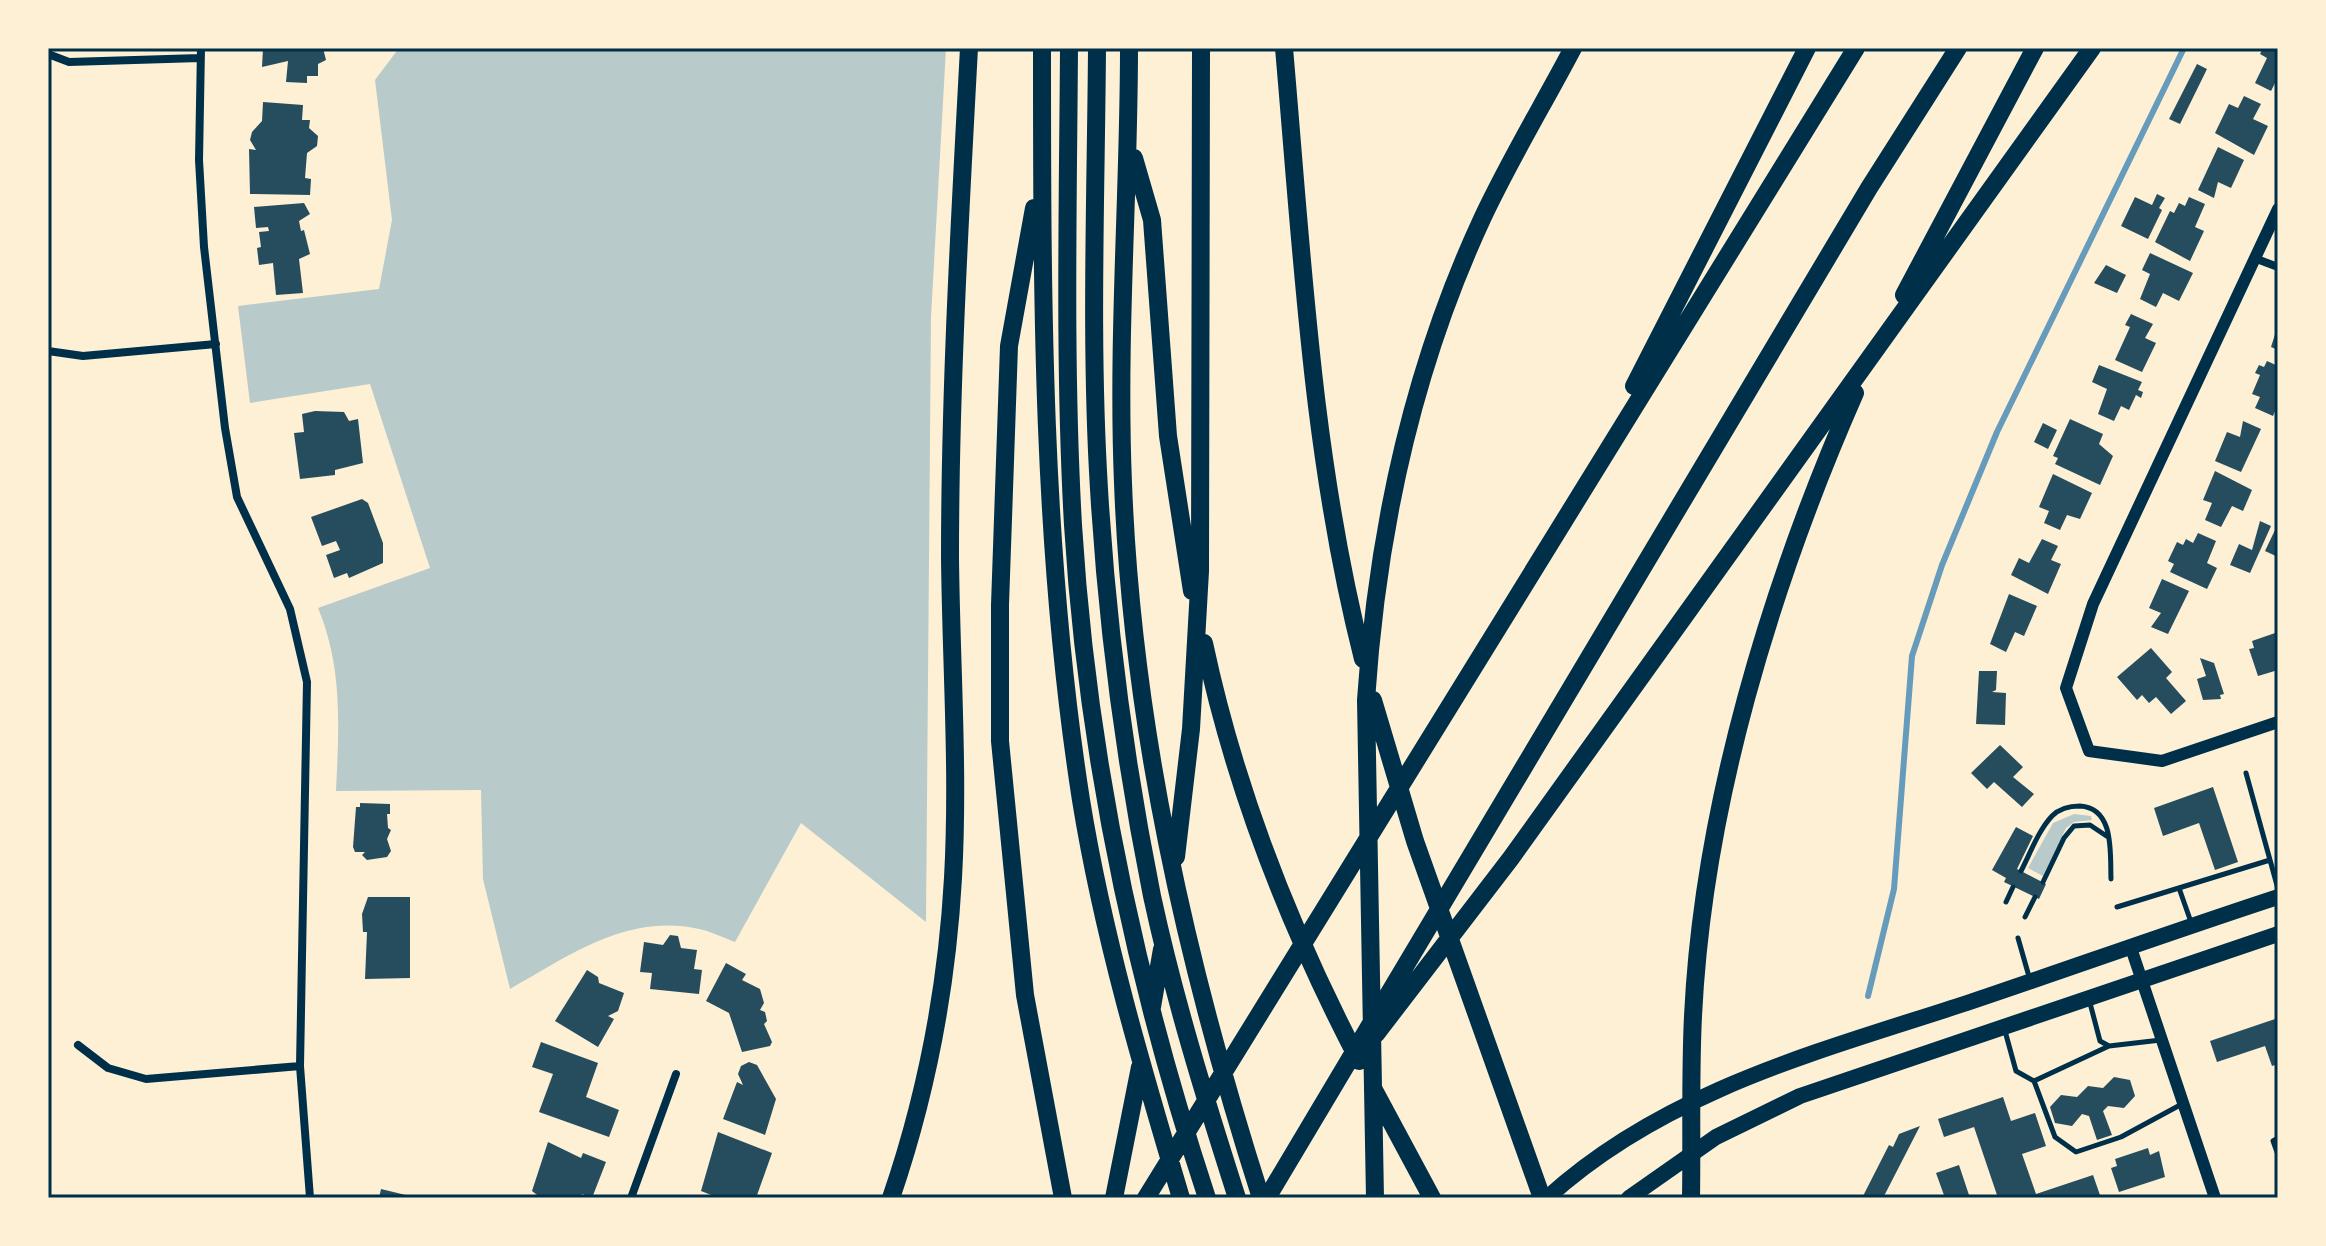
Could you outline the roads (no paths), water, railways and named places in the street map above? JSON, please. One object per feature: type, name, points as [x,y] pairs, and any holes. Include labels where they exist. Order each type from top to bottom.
[{"type":"highway","points":[[891,1198],[905,1158],[933,1040],[947,949],[953,878],[951,523],[956,306],[969,48]]},
{"type":"highway","points":[[1042,48],[1048,488],[1064,679],[1082,803],[1104,914],[1136,1045],[1181,1198]]},
{"type":"highway","points":[[1069,48],[1068,383],[1073,526],[1087,676],[1137,965],[1170,1087],[1207,1198]]},
{"type":"highway","points":[[1097,48],[1093,319],[1098,487],[1109,614],[1153,897],[1197,1072],[1237,1198]]},
{"type":"highway","points":[[1129,48],[1121,409],[1123,485],[1136,632],[1151,746],[1185,932],[1261,1198]]},
{"type":"highway","points":[[1114,1198],[1164,939],[1191,729],[1200,571],[1203,351],[1201,48]]},
{"type":"highway","points":[[1284,48],[1313,388],[1347,591],[1376,713],[1415,841],[1545,1198]]},
{"type":"highway","points":[[1375,1198],[1367,785],[1371,619],[1405,430],[1424,366],[1481,220],[1573,48]]},
{"type":"highway","points":[[1573,506],[1807,48]]},
{"type":"highway","points":[[1146,1198],[1856,48]]},
{"type":"highway","points":[[1267,1198],[1486,836],[1869,188],[1958,48]]},
{"type":"highway","points":[[1691,1198],[1693,1015],[1720,818],[1767,622],[1793,545],[1856,391],[2035,48]]},
{"type":"highway","points":[[2006,105],[2042,48]]},
{"type":"highway","points":[[1341,1076],[1398,1008],[1511,858],[2092,48]]},
{"type":"highway","points":[[1129,140],[1152,220],[1168,436],[1186,561],[1231,750],[1283,898],[1330,1005],[1432,1198]]},
{"type":"highway","points":[[1042,166],[1009,346],[999,667],[1001,755],[1014,913],[1036,1064],[1063,1198]]},
{"type":"main road","points":[[1545,1198],[1618,1140],[1713,1091],[1814,1053],[2278,897]]},
{"type":"main road","points":[[1629,1198],[1669,1168],[1760,1114],[1800,1096],[2278,934]]},
{"type":"street","points":[[201,48],[199,160],[216,344],[237,497],[290,609],[307,682],[300,1066],[310,1198]]},
{"type":"street","points":[[48,54],[69,62],[200,58]]},
{"type":"street","points":[[2278,209],[2093,604],[2066,688],[2089,751],[2162,761],[2278,722]]},
{"type":"street","points":[[2254,258],[2278,267]]},
{"type":"street","points":[[48,351],[83,356],[216,344]]},
{"type":"street","points":[[2131,948],[2144,979],[2214,1198]]},
{"type":"street","points":[[78,1045],[108,1068],[146,1079],[300,1066]]},
{"type":"street","points":[[631,1198],[676,1074]]},
{"type":"lane","points":[[2246,773],[2278,889]]},
{"type":"lane","points":[[2021,871],[2045,825],[2057,811],[2077,806],[2093,810],[2106,824],[2111,879]]},
{"type":"lane","points":[[2043,882],[2064,838],[2074,826],[2090,825],[2109,837]]},
{"type":"lane","points":[[2117,907],[2270,860]]},
{"type":"lane","points":[[2006,902],[2013,887]]},
{"type":"lane","points":[[2179,888],[2192,927]]},
{"type":"lane","points":[[2025,917],[2035,897]]},
{"type":"lane","points":[[2018,938],[2031,982]]},
{"type":"lane","points":[[2089,998],[2100,1041],[2109,1046]]},
{"type":"lane","points":[[2003,1026],[2016,1071],[2034,1081],[2039,1104],[2055,1137],[2076,1152],[2121,1137],[2184,1103]]},
{"type":"lane","points":[[2034,1081],[2109,1046],[2163,1040]]},
{"type":"lane","points":[[2278,1138],[2273,1141],[2278,1155]]},
{"type":"waterway","points":[[1868,996],[1894,889],[1912,656],[1942,565],[1997,432],[2184,48]]}]
